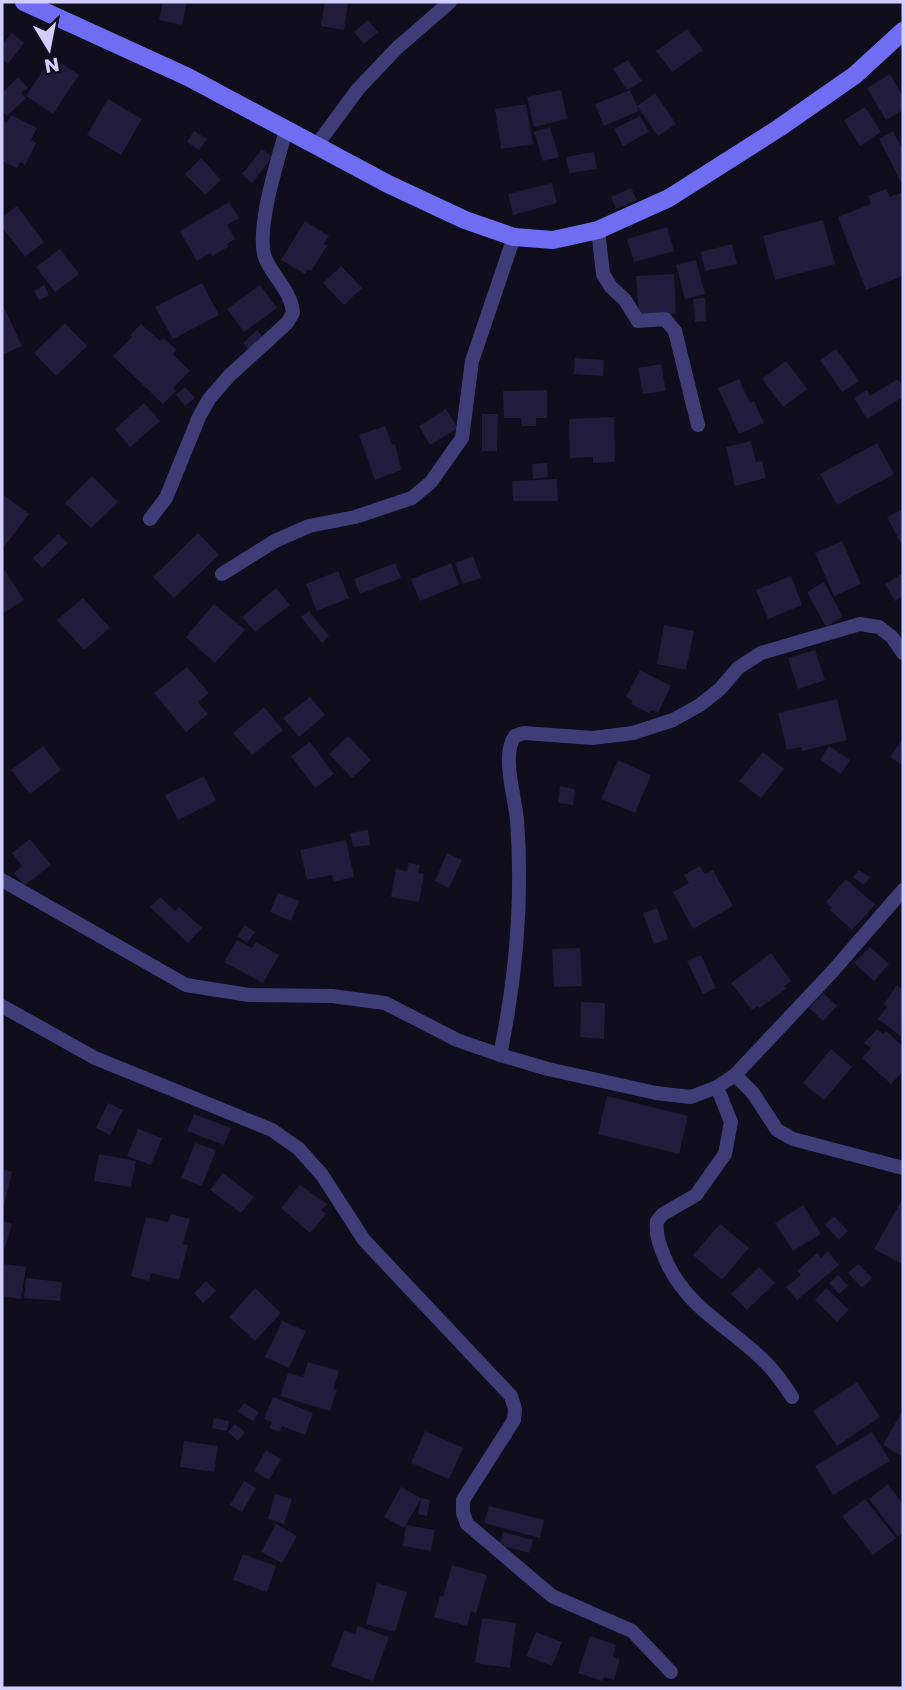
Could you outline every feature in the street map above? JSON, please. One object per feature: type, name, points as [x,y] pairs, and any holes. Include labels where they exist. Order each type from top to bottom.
[{"type":"main road","points":[[24,2],[188,77],[316,146],[465,220],[514,237],[553,240],[598,230],[669,198],[779,128],[855,75],[903,31]]},
{"type":"street","points":[[316,146],[358,89],[397,48],[450,2]]},
{"type":"street","points":[[150,519],[166,498],[198,417],[209,399],[229,376],[287,323],[293,313],[289,293],[265,258],[263,236],[268,198],[286,130]]},
{"type":"street","points":[[598,230],[603,274],[611,287],[625,300],[638,321],[665,319],[675,331],[698,425]]},
{"type":"street","points":[[222,574],[275,541],[309,526],[355,517],[412,498],[431,482],[462,438],[472,362],[514,237]]},
{"type":"street","points":[[500,1055],[509,1014],[517,948],[517,821],[508,756],[510,742],[515,736],[524,733],[593,738],[634,733],[673,720],[700,705],[720,689],[738,668],[761,653],[860,624],[879,627],[892,637],[903,653]]},
{"type":"street","points":[[2,880],[186,985],[249,995],[332,996],[386,1003],[457,1040],[500,1055],[548,1069],[656,1093],[691,1097],[717,1087],[735,1075],[832,972],[903,890]]},
{"type":"street","points":[[2,1006],[95,1058],[272,1130],[299,1149],[322,1175],[364,1240],[511,1396],[515,1409],[514,1420],[463,1500],[463,1513],[467,1524],[552,1596],[632,1631],[671,1672]]},
{"type":"street","points":[[735,1075],[753,1093],[777,1130],[793,1139],[903,1168]]},
{"type":"street","points":[[717,1087],[731,1122],[725,1154],[696,1195],[663,1214],[657,1221],[658,1240],[674,1277],[687,1295],[775,1371],[792,1397]]},
{"type":"building","points":[[163,2],[187,2],[182,25],[159,20]]},
{"type":"building","points":[[325,2],[348,3],[344,30],[321,26]]},
{"type":"building","points":[[368,20],[378,32],[364,44],[354,32]]},
{"type":"building","points":[[687,29],[703,50],[672,72],[656,51]]},
{"type":"building","points":[[12,33],[24,43],[8,64],[2,59],[2,45]]},
{"type":"building","points":[[52,57],[79,75],[53,114],[26,96]]},
{"type":"building","points":[[628,60],[642,81],[627,90],[613,69]]},
{"type":"building","points":[[890,74],[903,97],[903,110],[886,120],[867,88]]},
{"type":"building","points":[[18,77],[28,88],[21,93],[26,98],[7,116],[2,111],[2,93]]},
{"type":"building","points":[[561,90],[567,119],[534,127],[527,97]]},
{"type":"building","points":[[630,90],[639,111],[604,126],[595,104]]},
{"type":"building","points":[[655,93],[676,124],[658,136],[637,106]]},
{"type":"building","points":[[108,99],[142,119],[121,155],[87,135]]},
{"type":"building","points":[[526,104],[533,144],[501,149],[495,109]]},
{"type":"building","points":[[865,107],[881,132],[860,146],[844,120]]},
{"type":"building","points":[[11,115],[37,128],[31,140],[36,143],[25,165],[20,162],[17,168],[2,161],[2,120],[7,123]]},
{"type":"building","points":[[640,116],[649,132],[623,146],[614,129]]},
{"type":"building","points":[[550,127],[559,157],[543,161],[534,132]]},
{"type":"building","points":[[194,131],[207,139],[199,150],[187,142]]},
{"type":"building","points":[[893,131],[903,151],[903,186],[879,139]]},
{"type":"building","points":[[262,149],[272,157],[252,183],[242,174]]},
{"type":"building","points":[[594,152],[597,169],[569,173],[566,157]]},
{"type":"building","points":[[201,158],[221,180],[205,195],[185,174]]},
{"type":"building","points":[[552,183],[557,203],[513,215],[508,194]]},
{"type":"building","points":[[631,188],[637,200],[616,209],[611,197]]},
{"type":"building","points":[[886,189],[890,197],[903,192],[903,276],[866,290],[838,217],[871,204],[868,196]]},
{"type":"building","points":[[229,202],[239,218],[227,225],[235,239],[227,244],[228,247],[197,261],[180,231]]},
{"type":"building","points":[[17,206],[44,242],[25,257],[2,227],[2,217]]},
{"type":"building","points":[[823,220],[835,264],[775,280],[763,236]]},
{"type":"building","points":[[305,221],[329,236],[324,244],[327,246],[311,271],[308,269],[305,274],[281,260]]},
{"type":"building","points":[[667,227],[674,251],[634,262],[627,239]]},
{"type":"building","points":[[732,244],[737,264],[705,271],[701,252]]},
{"type":"building","points":[[60,249],[79,274],[55,292],[36,267]]},
{"type":"building","points":[[696,260],[705,294],[685,299],[676,265]]},
{"type":"building","points":[[341,266],[362,288],[344,305],[323,283]]},
{"type":"building","points":[[674,274],[676,314],[639,316],[636,276]]},
{"type":"building","points":[[202,283],[219,315],[173,339],[155,307]]},
{"type":"building","points":[[44,285],[49,295],[39,300],[34,291]]},
{"type":"building","points":[[260,285],[277,308],[244,332],[227,309]]},
{"type":"building","points":[[705,298],[706,321],[695,322],[693,299]]},
{"type":"building","points":[[2,303],[22,346],[2,355]]},
{"type":"building","points":[[65,323],[87,346],[56,376],[34,353]]},
{"type":"building","points":[[141,324],[160,341],[164,338],[176,350],[173,354],[190,371],[173,388],[176,391],[163,404],[113,356]]},
{"type":"building","points":[[257,330],[265,339],[251,352],[243,343]]},
{"type":"building","points":[[836,349],[859,381],[842,392],[820,360]]},
{"type":"building","points":[[575,358],[604,360],[603,376],[574,374]]},
{"type":"building","points":[[786,361],[807,389],[783,407],[762,379]]},
{"type":"building","points":[[661,364],[666,391],[643,394],[638,368]]},
{"type":"building","points":[[739,379],[750,403],[754,401],[764,423],[739,434],[718,388]]},
{"type":"building","points":[[898,379],[903,387],[903,397],[867,419],[854,398],[867,390],[870,396]]},
{"type":"building","points":[[185,387],[195,398],[185,406],[176,395]]},
{"type":"building","points":[[547,390],[547,418],[536,418],[536,426],[522,426],[521,418],[504,418],[503,391]]},
{"type":"building","points":[[144,403],[160,421],[130,447],[115,429]]},
{"type":"building","points":[[446,409],[458,428],[430,445],[419,426]]},
{"type":"building","points":[[482,414],[498,414],[497,451],[482,451]]},
{"type":"building","points":[[614,417],[615,462],[593,463],[593,457],[570,458],[569,419]]},
{"type":"building","points":[[385,426],[392,445],[395,444],[401,470],[375,480],[359,435]]},
{"type":"building","points":[[751,441],[756,462],[762,461],[766,478],[735,486],[726,447]]},
{"type":"building","points":[[877,443],[894,474],[837,505],[820,474]]},
{"type":"building","points":[[547,463],[548,477],[533,479],[532,464]]},
{"type":"building","points":[[92,476],[118,502],[91,528],[65,503]]},
{"type":"building","points":[[557,479],[558,501],[513,501],[512,481]]},
{"type":"building","points":[[2,494],[29,514],[4,547],[2,545]]},
{"type":"building","points":[[903,509],[903,547],[887,517]]},
{"type":"building","points":[[198,533],[219,555],[174,598],[153,577]]},
{"type":"building","points":[[58,534],[68,543],[42,568],[33,558]]},
{"type":"building","points":[[842,541],[861,584],[834,596],[815,553]]},
{"type":"building","points":[[473,556],[481,578],[463,584],[455,563]]},
{"type":"building","points":[[395,563],[401,578],[360,594],[354,579]]},
{"type":"building","points":[[451,563],[459,585],[420,601],[411,579]]},
{"type":"building","points":[[4,569],[24,600],[2,614],[2,571]]},
{"type":"building","points":[[338,571],[349,598],[317,611],[306,584]]},
{"type":"building","points":[[903,573],[903,596],[895,601],[885,584]]},
{"type":"building","points":[[791,576],[802,605],[768,619],[756,590]]},
{"type":"building","points":[[824,582],[843,617],[826,627],[807,592]]},
{"type":"building","points":[[276,588],[290,605],[255,632],[242,617]]},
{"type":"building","points":[[83,598],[110,628],[84,650],[57,620]]},
{"type":"building","points":[[214,604],[245,630],[215,663],[186,637]]},
{"type":"building","points":[[309,611],[329,636],[322,643],[301,617]]},
{"type":"building","points":[[664,625],[694,631],[686,670],[657,664]]},
{"type":"building","points":[[815,650],[825,680],[798,689],[788,658]]},
{"type":"building","points":[[187,667],[209,693],[198,702],[208,714],[186,732],[154,693]]},
{"type":"building","points":[[640,670],[671,686],[658,713],[651,710],[650,714],[631,704],[633,701],[626,697]]},
{"type":"building","points":[[310,697],[325,715],[299,737],[283,718]]},
{"type":"building","points":[[837,699],[847,740],[802,751],[801,747],[787,750],[778,713]]},
{"type":"building","points":[[264,707],[283,730],[252,755],[233,733]]},
{"type":"building","points":[[348,736],[371,760],[352,778],[329,754]]},
{"type":"building","points":[[903,738],[903,766],[890,757]]},
{"type":"building","points":[[310,742],[334,774],[315,788],[291,756]]},
{"type":"building","points":[[43,746],[61,770],[30,794],[11,770]]},
{"type":"building","points":[[829,746],[850,760],[841,774],[820,760]]},
{"type":"building","points":[[763,752],[784,769],[761,798],[739,781]]},
{"type":"building","points":[[618,760],[651,775],[635,813],[601,799]]},
{"type":"building","points":[[204,776],[216,801],[178,820],[165,795]]},
{"type":"building","points":[[560,786],[575,789],[573,805],[558,803]]},
{"type":"building","points":[[368,830],[370,845],[353,847],[350,833]]},
{"type":"building","points":[[30,839],[51,865],[24,886],[14,873],[22,866],[12,853]]},
{"type":"building","points":[[346,840],[354,877],[333,882],[332,875],[307,880],[300,850]]},
{"type":"building","points":[[447,853],[462,860],[449,888],[435,881]]},
{"type":"building","points":[[409,863],[420,865],[418,873],[424,874],[419,902],[391,897],[396,869],[407,871]]},
{"type":"building","points":[[700,866],[705,874],[713,870],[733,906],[693,929],[673,892],[689,883],[684,875]]},
{"type":"building","points":[[859,870],[870,877],[864,885],[853,877]]},
{"type":"building","points":[[846,879],[875,905],[852,930],[830,910],[832,908],[826,902]]},
{"type":"building","points":[[278,893],[299,901],[291,921],[270,912]]},
{"type":"building","points":[[160,897],[175,911],[179,907],[202,928],[188,943],[150,907]]},
{"type":"building","points":[[657,908],[668,939],[654,944],[643,913]]},
{"type":"building","points":[[245,925],[255,932],[247,943],[237,936]]},
{"type":"building","points":[[237,940],[252,948],[256,942],[279,955],[263,983],[224,962]]},
{"type":"building","points":[[870,947],[889,964],[874,981],[854,963]]},
{"type":"building","points":[[580,948],[582,986],[554,987],[552,949]]},
{"type":"building","points":[[771,953],[791,981],[784,986],[786,989],[752,1010],[731,983]]},
{"type":"building","points":[[701,955],[716,988],[703,994],[687,961]]},
{"type":"building","points":[[897,985],[903,990],[901,1036],[878,1019]]},
{"type":"building","points":[[823,993],[837,1006],[823,1021],[809,1008]]},
{"type":"building","points":[[581,1002],[605,1003],[604,1039],[580,1037]]},
{"type":"building","points":[[877,1029],[883,1034],[886,1031],[903,1046],[903,1071],[891,1084],[862,1058],[871,1048],[864,1043]]},
{"type":"building","points":[[831,1049],[852,1067],[824,1100],[803,1083]]},
{"type":"building","points":[[607,1096],[688,1116],[679,1154],[598,1134]]},
{"type":"building","points":[[108,1103],[123,1110],[110,1135],[96,1128]]},
{"type":"building","points":[[194,1114],[231,1128],[224,1145],[187,1131]]},
{"type":"building","points":[[138,1129],[162,1138],[151,1165],[127,1156]]},
{"type":"building","points":[[195,1143],[216,1150],[202,1186],[181,1178]]},
{"type":"building","points":[[99,1154],[136,1161],[131,1187],[94,1181]]},
{"type":"building","points":[[2,1169],[12,1172],[4,1206],[2,1205]]},
{"type":"building","points":[[223,1173],[254,1197],[241,1213],[210,1190]]},
{"type":"building","points":[[300,1185],[327,1204],[321,1210],[326,1214],[310,1233],[281,1208]]},
{"type":"building","points":[[903,1198],[903,1261],[902,1264],[874,1249]]},
{"type":"building","points":[[803,1205],[821,1234],[793,1251],[775,1223]]},
{"type":"building","points":[[171,1214],[190,1219],[183,1244],[188,1245],[179,1280],[151,1273],[149,1281],[131,1276],[146,1217],[168,1222]]},
{"type":"building","points":[[834,1216],[848,1231],[839,1240],[825,1225]]},
{"type":"building","points":[[2,1221],[12,1224],[5,1248],[2,1247]]},
{"type":"building","points":[[720,1224],[749,1248],[722,1280],[693,1255]]},
{"type":"building","points":[[828,1251],[839,1265],[797,1300],[786,1287],[801,1275],[797,1271],[817,1253],[821,1258]]},
{"type":"building","points":[[4,1264],[26,1267],[21,1299],[2,1296]]},
{"type":"building","points":[[858,1264],[872,1278],[862,1288],[848,1273]]},
{"type":"building","points":[[759,1267],[775,1283],[747,1310],[731,1294]]},
{"type":"building","points":[[838,1275],[848,1286],[839,1294],[829,1283]]},
{"type":"building","points":[[26,1278],[62,1282],[60,1301],[24,1298]]},
{"type":"building","points":[[206,1281],[216,1291],[203,1303],[194,1293]]},
{"type":"building","points":[[255,1288],[281,1313],[255,1341],[229,1317]]},
{"type":"building","points":[[826,1288],[849,1310],[837,1322],[815,1300]]},
{"type":"building","points":[[282,1321],[306,1331],[289,1368],[265,1357]]},
{"type":"building","points":[[308,1362],[339,1371],[333,1389],[337,1390],[330,1411],[280,1396],[288,1373],[303,1377]]},
{"type":"building","points":[[857,1382],[880,1417],[837,1446],[813,1411]]},
{"type":"building","points":[[273,1397],[313,1413],[305,1435],[282,1426],[279,1432],[269,1428],[272,1422],[264,1419]]},
{"type":"building","points":[[244,1403],[259,1412],[253,1421],[238,1412]]},
{"type":"building","points":[[901,1413],[903,1414],[903,1457],[883,1445]]},
{"type":"building","points":[[214,1418],[229,1421],[227,1431],[212,1428]]},
{"type":"building","points":[[235,1424],[245,1432],[238,1441],[228,1432]]},
{"type":"building","points":[[425,1431],[463,1448],[449,1479],[411,1463]]},
{"type":"building","points":[[872,1432],[890,1461],[833,1495],[815,1466]]},
{"type":"building","points":[[184,1441],[218,1446],[214,1472],[180,1467]]},
{"type":"building","points":[[266,1450],[281,1459],[269,1480],[254,1471]]},
{"type":"building","points":[[244,1481],[256,1488],[242,1512],[230,1505]]},
{"type":"building","points":[[888,1484],[903,1504],[903,1532],[898,1537],[869,1499]]},
{"type":"building","points":[[401,1487],[430,1500],[427,1516],[418,1514],[421,1499],[404,1528],[384,1517]]},
{"type":"building","points":[[275,1494],[292,1499],[284,1524],[268,1519]]},
{"type":"building","points":[[865,1499],[896,1538],[873,1555],[842,1516]]},
{"type":"building","points":[[489,1506],[544,1520],[540,1538],[484,1523]]},
{"type":"building","points":[[276,1524],[297,1536],[282,1563],[261,1552]]},
{"type":"building","points":[[406,1525],[435,1530],[431,1551],[403,1546]]},
{"type":"building","points":[[503,1532],[533,1540],[529,1553],[500,1545]]},
{"type":"building","points":[[243,1554],[276,1566],[267,1592],[233,1580]]},
{"type":"building","points":[[452,1565],[487,1575],[476,1613],[471,1611],[467,1626],[434,1617]]},
{"type":"building","points":[[377,1583],[407,1592],[395,1632],[366,1624]]},
{"type":"building","points":[[482,1618],[516,1623],[510,1668],[475,1663]]},
{"type":"building","points":[[358,1626],[389,1637],[373,1681],[331,1666],[344,1630],[355,1634]]},
{"type":"building","points":[[536,1632],[562,1642],[552,1666],[526,1656]]},
{"type":"building","points":[[590,1636],[616,1645],[613,1657],[620,1659],[614,1680],[604,1677],[602,1681],[578,1673]]}]
